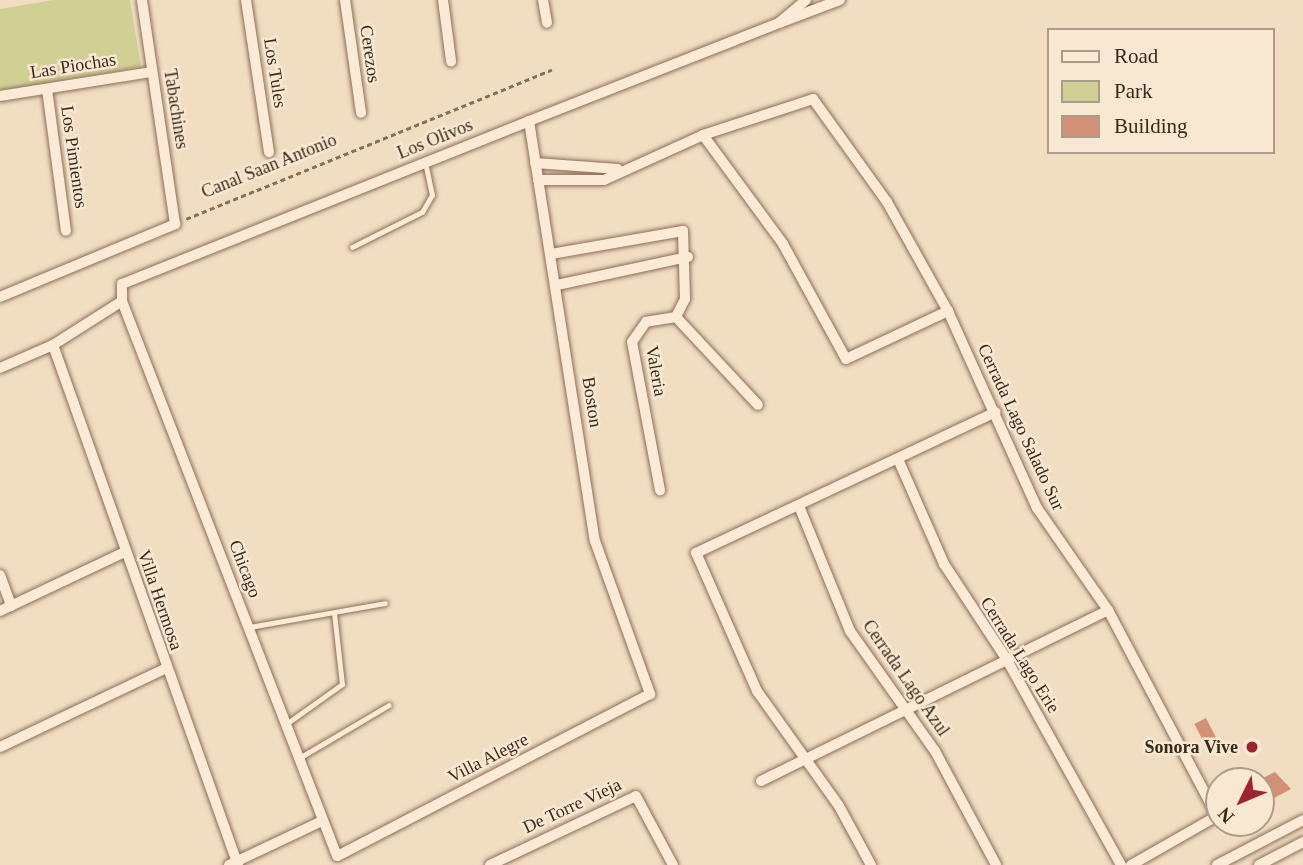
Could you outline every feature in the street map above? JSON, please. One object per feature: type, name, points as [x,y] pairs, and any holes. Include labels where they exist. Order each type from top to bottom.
[{"type":"street","name":"Tabachines","points":[[142,0],[175,224]]},
{"type":"street","name":"Los Tules","points":[[246,0],[269,152]]},
{"type":"street","name":"Cerezos","points":[[345,0],[361,113]]},
{"type":"street","points":[[443,0],[451,61]]},
{"type":"street","points":[[543,0],[547,23]]},
{"type":"street","points":[[779,23],[806,0]]},
{"type":"street","name":"Los Olivos","points":[[122,301],[125,282],[840,0]]},
{"type":"street","name":"Las Piochas","points":[[0,96],[152,72]]},
{"type":"street","name":"Los Pimientos","points":[[47,89],[66,231]]},
{"type":"street","name":"Cerrada Lago Salado Sur","points":[[703,135],[805,97],[813,99],[873,179],[948,311],[996,412],[1037,508],[1108,610],[1205,793]]},
{"type":"street","name":"Boston","points":[[529,121],[557,285],[595,541],[649,682]]},
{"type":"street","points":[[538,180],[583,183],[703,135],[783,244],[846,359],[948,311]]},
{"type":"street","points":[[535,163],[618,169]]},
{"type":"street","points":[[0,297],[175,224]]},
{"type":"street","points":[[551,254],[683,231],[689,281],[676,317],[758,405]]},
{"type":"street","points":[[557,285],[688,257]]},
{"type":"street","points":[[0,368],[52,345],[122,301]]},
{"type":"street","name":"Chicago","points":[[122,301],[332,851]]},
{"type":"street","name":"Valeria","points":[[660,490],[632,342],[646,323],[676,317]]},
{"type":"street","name":"Villa Hermosa","points":[[52,345],[234,864]]},
{"type":"street","points":[[871,865],[806,758],[757,691],[696,559],[699,551],[996,412]]},
{"type":"street","name":"Cerrada Lago Erie","points":[[898,459],[944,564],[1007,660],[1121,865]]},
{"type":"street","name":"Cerrada Lago Azul","points":[[799,506],[837,606],[906,709],[996,865]]},
{"type":"street","points":[[0,611],[125,552]]},
{"type":"street","points":[[0,575],[11,606]]},
{"type":"street","points":[[761,781],[1108,610]]},
{"type":"street","points":[[0,747],[166,668]]},
{"type":"street","name":"Villa Alegre","points":[[332,851],[339,856],[646,699],[649,682]]},
{"type":"street","name":"De Torre Vieja","points":[[490,865],[636,796],[673,865]]},
{"type":"street","points":[[1217,865],[1303,820]]},
{"type":"street","points":[[234,864],[320,822]]},
{"type":"street","points":[[1131,865],[1205,823]]},
{"type":"street","points":[[1259,865],[1303,842]]},
{"type":"lane","points":[[352,247],[422,212],[432,195],[425,162]]},
{"type":"lane","points":[[249,628],[385,603]]},
{"type":"lane","points":[[284,725],[341,684],[334,613]]},
{"type":"lane","points":[[296,760],[389,705]]},
{"type":"path","name":"Canal Saan Antonio","points":[[175,224],[552,70]]},
{"type":"green space","points":[[53,0],[130,0],[141,67],[0,91],[0,9]]},
{"type":"building","points":[[1206,718],[1218,742],[1207,748],[1194,724]]},
{"type":"building","points":[[1275,772],[1291,789],[1275,798]]},
{"type":"place","name":"Sonora Vive","points":[[1252,747]]}]
